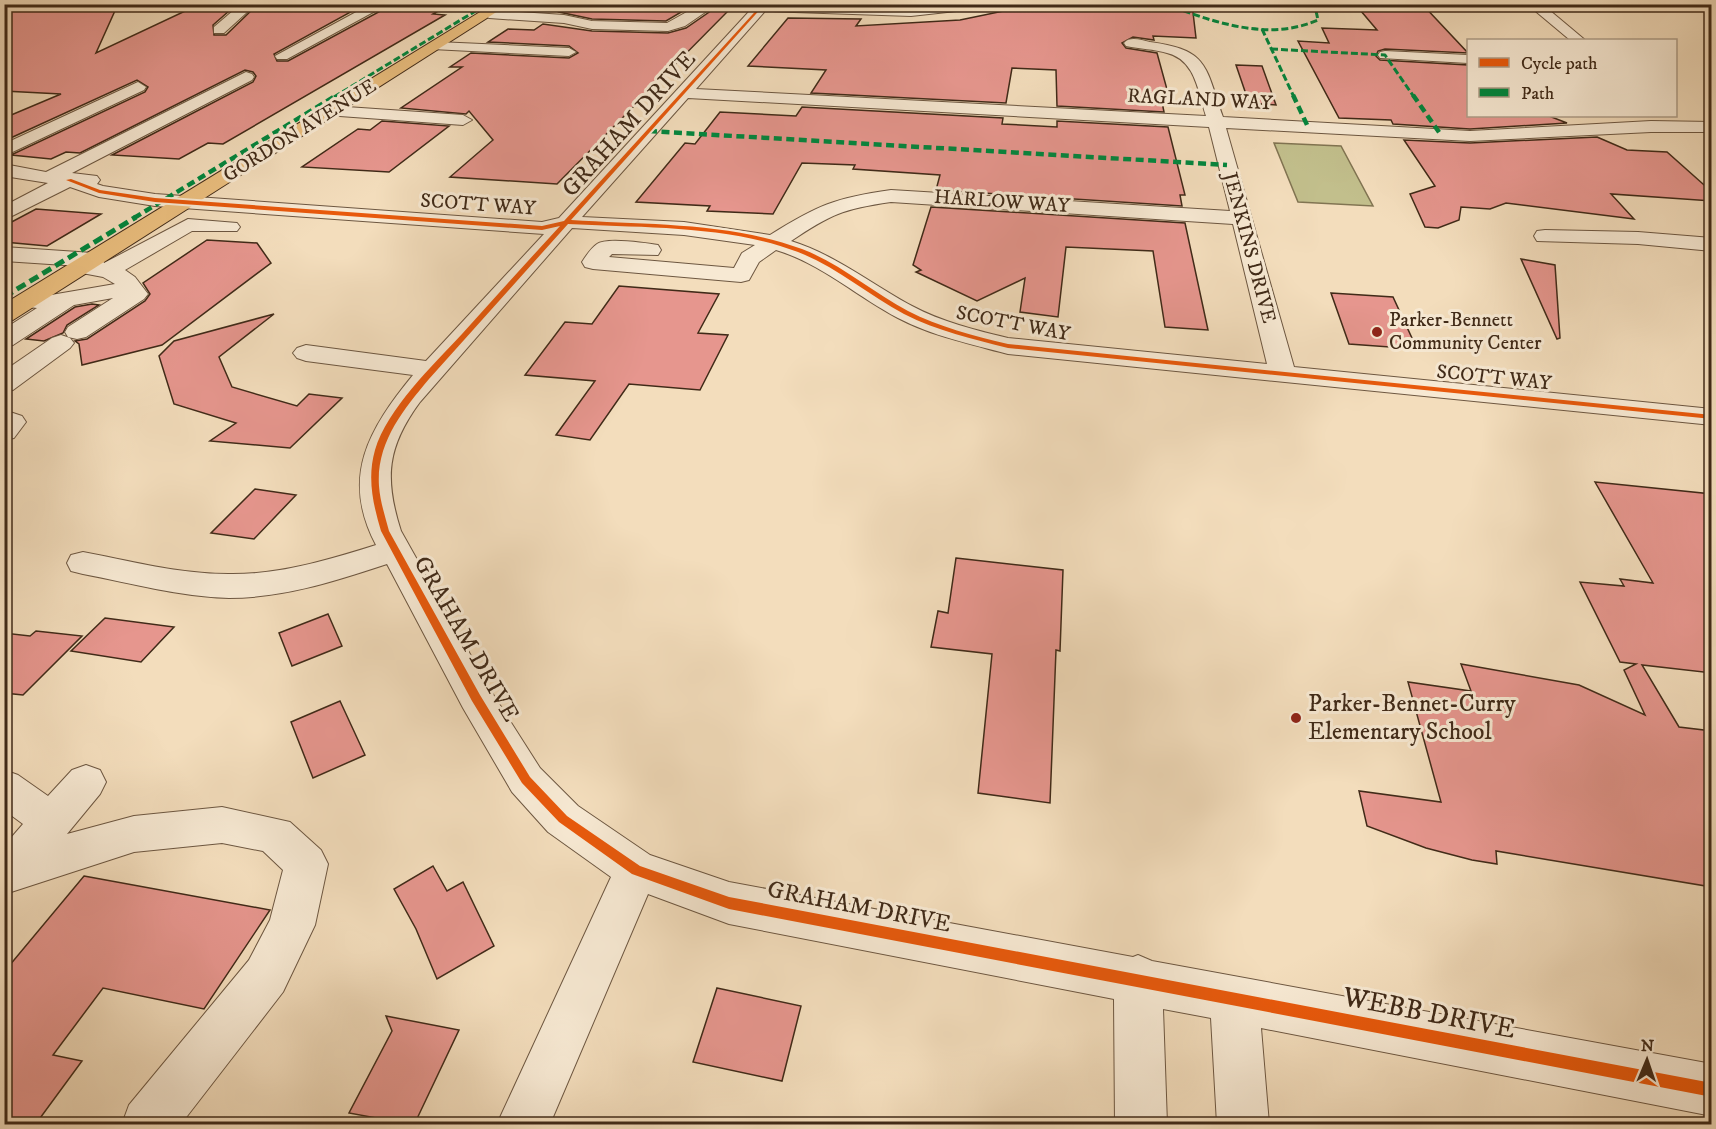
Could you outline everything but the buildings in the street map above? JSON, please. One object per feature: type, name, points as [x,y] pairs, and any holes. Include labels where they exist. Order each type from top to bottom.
[{"type":"main road","name":"GORDON AVENUE","points":[[4,315],[94,266],[158,219],[503,4]]},
{"type":"street","points":[[219,30],[250,4]]},
{"type":"street","points":[[282,56],[382,4]]},
{"type":"street","points":[[489,14],[564,19],[592,25],[668,27],[680,23],[711,4]]},
{"type":"street","points":[[763,6],[911,12],[983,4]]},
{"type":"street","points":[[1533,4],[1577,39]]},
{"type":"street","name":"GRAHAM DRIVE","points":[[763,6],[432,370],[390,423],[378,449],[372,476],[375,504],[394,550],[476,698],[526,780],[563,819],[636,870],[729,903],[1138,978]]},
{"type":"street","name":"JENKINS DRIVE","points":[[1131,43],[1171,49],[1192,58],[1196,63],[1216,121],[1283,375]]},
{"type":"street","points":[[436,46],[569,52]]},
{"type":"street","points":[[1385,55],[1467,59]]},
{"type":"street","points":[[4,214],[59,179],[246,77]]},
{"type":"street","points":[[4,151],[138,87]]},
{"type":"street","name":"RAGLAND WAY","points":[[685,93],[1514,137],[1679,120],[1712,127]]},
{"type":"street","points":[[332,111],[463,120]]},
{"type":"street","points":[[1679,120],[1712,144]]},
{"type":"street","points":[[4,170],[59,179]]},
{"type":"street","name":"SCOTT WAY","points":[[59,179],[558,213],[567,222]]},
{"type":"street","name":"SCOTT WAY","points":[[59,179],[110,193],[185,202],[542,228],[567,222],[721,234],[774,243],[816,257],[904,311],[950,332],[1041,350],[1712,417]]},
{"type":"street","points":[[110,193],[93,200],[127,211],[188,225],[246,228]]},
{"type":"street","name":"HARLOW WAY","points":[[746,266],[774,243],[831,207],[891,196],[1241,218]]},
{"type":"street","points":[[383,217],[401,202]]},
{"type":"street","points":[[293,231],[321,212]]},
{"type":"street","points":[[94,266],[188,225]]},
{"type":"street","points":[[1545,236],[1638,238],[1712,245]]},
{"type":"street","points":[[606,247],[746,266],[593,262],[606,247]]},
{"type":"street","points":[[4,254],[56,257],[94,266],[129,281],[136,294],[8,379]]},
{"type":"street","points":[[4,274],[26,276],[56,257]]},
{"type":"street","points":[[27,301],[51,302],[132,288]]},
{"type":"street","points":[[4,340],[66,300]]},
{"type":"street","points":[[306,353],[432,370]]},
{"type":"street","points":[[4,418],[12,422],[4,432]]},
{"type":"street","points":[[82,563],[207,585],[253,585],[311,576],[394,550]]},
{"type":"street","points":[[7,873],[86,782]]},
{"type":"street","points":[[4,787],[52,822]]},
{"type":"street","points":[[7,873],[134,834],[222,825],[275,835],[306,864],[292,925],[266,976],[148,1125]]},
{"type":"street","points":[[523,1125],[636,870]]},
{"type":"street","points":[[1138,978],[1141,1125]]},
{"type":"street","name":"WEBB DRIVE","points":[[1138,978],[1712,1090]]},
{"type":"street","points":[[1234,998],[1243,1125]]},
{"type":"shaded area","points":[[1274,143],[1341,146],[1373,206],[1298,202]]},
{"type":"marked path","points":[[4,297],[487,4]]},
{"type":"marked path","points":[[1165,4],[1221,22],[1263,30],[1302,27],[1318,20],[1316,11],[1305,4]]},
{"type":"marked path","points":[[1262,29],[1308,127]]},
{"type":"marked path","points":[[1271,49],[1385,55],[1441,135]]},
{"type":"marked path","points":[[649,131],[1227,165]]},
{"type":"cycle path","points":[[764,4],[426,377],[398,414],[380,448],[375,466],[375,485],[385,531],[476,698],[526,780],[563,819],[636,870],[729,903],[1712,1090]]},
{"type":"cycle path","points":[[69,180],[99,191],[155,200],[542,228],[568,222],[714,231],[771,242],[798,250],[826,263],[917,318],[955,332],[1008,346],[1712,417]]},
{"type":"place","name":"Parker-Bennett Community Center","points":[[1377,332]]},
{"type":"place","name":"Parker-Bennet-Curry Elementary School","points":[[1296,718]]}]
